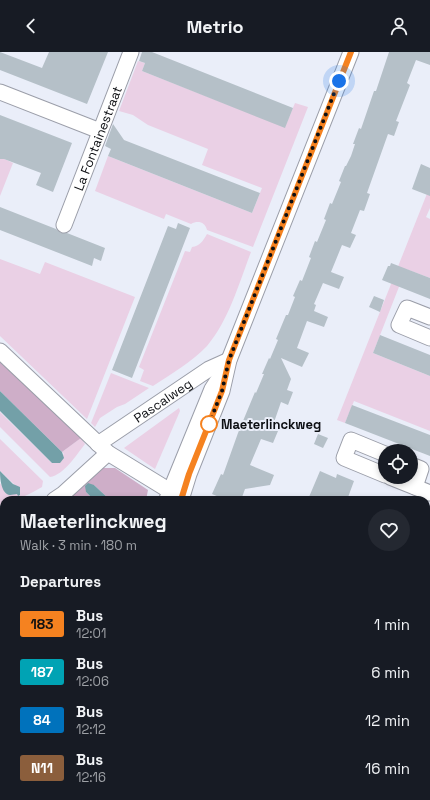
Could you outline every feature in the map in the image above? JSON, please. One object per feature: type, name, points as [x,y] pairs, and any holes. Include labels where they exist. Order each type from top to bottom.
[{"type":"street","name":"La Fontainestraat","points":[[64,224],[132,52]]},
{"type":"street","name":"Pascalweg","points":[[175,496],[212,389],[229,360],[351,52]]},
{"type":"street","points":[[0,92],[100,131]]},
{"type":"street","points":[[430,317],[407,308],[399,325],[430,338]]},
{"type":"street","points":[[0,351],[103,448],[174,496]]},
{"type":"street","name":"Pascalweg","points":[[60,496],[103,448],[209,370],[229,360]]},
{"type":"street","points":[[378,451],[351,440],[344,458],[378,472]]},
{"type":"street","points":[[408,484],[430,493]]},
{"type":"shaded area","points":[[138,61],[145,63],[142,71],[285,127],[295,103],[308,107],[253,247],[207,230],[205,225],[201,222],[191,224],[166,214],[164,219],[95,191],[108,156],[252,213],[262,188],[202,165],[208,149],[148,125],[133,115],[119,111]]},
{"type":"shaded area","points":[[0,157],[13,163],[0,196]]},
{"type":"shaded area","points":[[430,186],[430,208],[426,217],[430,219],[430,278],[406,269],[373,353],[430,376],[430,431],[354,401],[345,423],[337,420]]},
{"type":"shaded area","points":[[207,234],[251,252],[238,289],[215,336],[201,352],[188,363],[153,386],[140,381],[144,370],[139,367],[185,251],[190,252],[192,247],[201,243]]},
{"type":"shaded area","points":[[0,259],[40,274],[45,262],[135,297],[87,419],[0,336]]},
{"type":"shaded area","points":[[0,362],[81,438],[62,452],[0,391]]},
{"type":"shaded area","points":[[111,373],[149,388],[100,418],[95,427],[91,423]]},
{"type":"shaded area","points":[[0,391],[62,452],[64,458],[60,463],[52,463],[0,411]]},
{"type":"shaded area","points":[[179,408],[180,411],[155,469],[124,448]]},
{"type":"shaded area","points":[[0,412],[52,463],[64,454],[62,452],[81,438],[85,444],[65,468],[50,477],[0,427]]},
{"type":"shaded area","points":[[0,439],[43,481],[42,487],[24,496],[18,496],[16,486],[0,471]]},
{"type":"shaded area","points":[[103,468],[115,468],[148,490],[147,496],[106,496],[94,485],[86,492],[90,496],[72,496]]},
{"type":"shaded area","points":[[0,471],[13,484],[20,487],[20,495],[10,495],[5,492],[0,478]]},
{"type":"shaded area","points":[[0,483],[7,493],[17,494],[18,496],[0,496]]},
{"type":"shaded area","points":[[88,483],[94,485],[106,496],[90,496],[86,492],[85,486]]},
{"type":"building","points":[[0,52],[42,68],[49,52],[108,52],[87,104],[0,70]]},
{"type":"building","points":[[142,52],[152,52],[293,108],[285,128],[142,71],[145,63],[139,61]]},
{"type":"building","points":[[389,52],[430,52],[430,65],[416,60],[407,83],[410,85],[396,121],[399,122],[394,136],[388,134],[367,193],[370,194],[364,211],[360,210],[351,233],[356,235],[350,248],[342,245],[331,272],[344,277],[339,289],[323,283],[314,304],[316,305],[314,311],[328,317],[324,327],[307,321],[297,348],[309,353],[302,367],[281,358],[291,379],[287,390],[293,392],[288,405],[281,402],[272,428],[278,431],[273,443],[261,439],[250,465],[274,475],[270,485],[245,489],[242,496],[217,496],[212,494],[221,474],[223,475],[238,433],[264,374],[262,374],[278,340],[276,339],[295,297],[293,296],[300,280],[302,281],[311,258],[309,257],[315,241],[317,242],[326,220],[324,219],[330,203],[332,204],[341,182],[339,181],[351,156],[355,144],[353,144],[359,128],[361,129],[374,91],[376,91]]},
{"type":"building","points":[[0,115],[72,143],[53,192],[36,185],[41,173],[4,159],[0,159]]},
{"type":"building","points":[[113,124],[124,140],[260,193],[252,213],[108,156],[111,149],[105,146]]},
{"type":"building","points":[[421,164],[430,168],[430,196],[412,189]]},
{"type":"building","points":[[0,207],[56,229],[61,233],[67,233],[105,248],[101,261],[94,258],[92,266],[0,230]]},
{"type":"building","points":[[178,223],[190,228],[132,378],[112,370],[168,226],[176,229]]},
{"type":"building","points":[[391,263],[430,278],[430,299],[382,280],[388,266],[390,266]]},
{"type":"building","points":[[374,296],[384,300],[380,312],[369,307]]},
{"type":"building","points":[[380,335],[430,355],[430,376],[373,353]]},
{"type":"building","points":[[352,405],[430,435],[430,456],[418,451],[418,444],[399,444],[345,423]]},
{"type":"building","points":[[318,434],[328,438],[323,448],[314,444]]},
{"type":"building","points":[[320,471],[336,478],[337,474],[354,481],[348,496],[309,496]]},
{"type":"bus line","name":"183","points":[[181,496],[222,391],[229,360],[351,52]]},
{"type":"place","name":"Maeterlinckweg","points":[[209,424]]},
{"type":"route","points":[[209,424],[222,391],[229,360],[339,81]]}]
